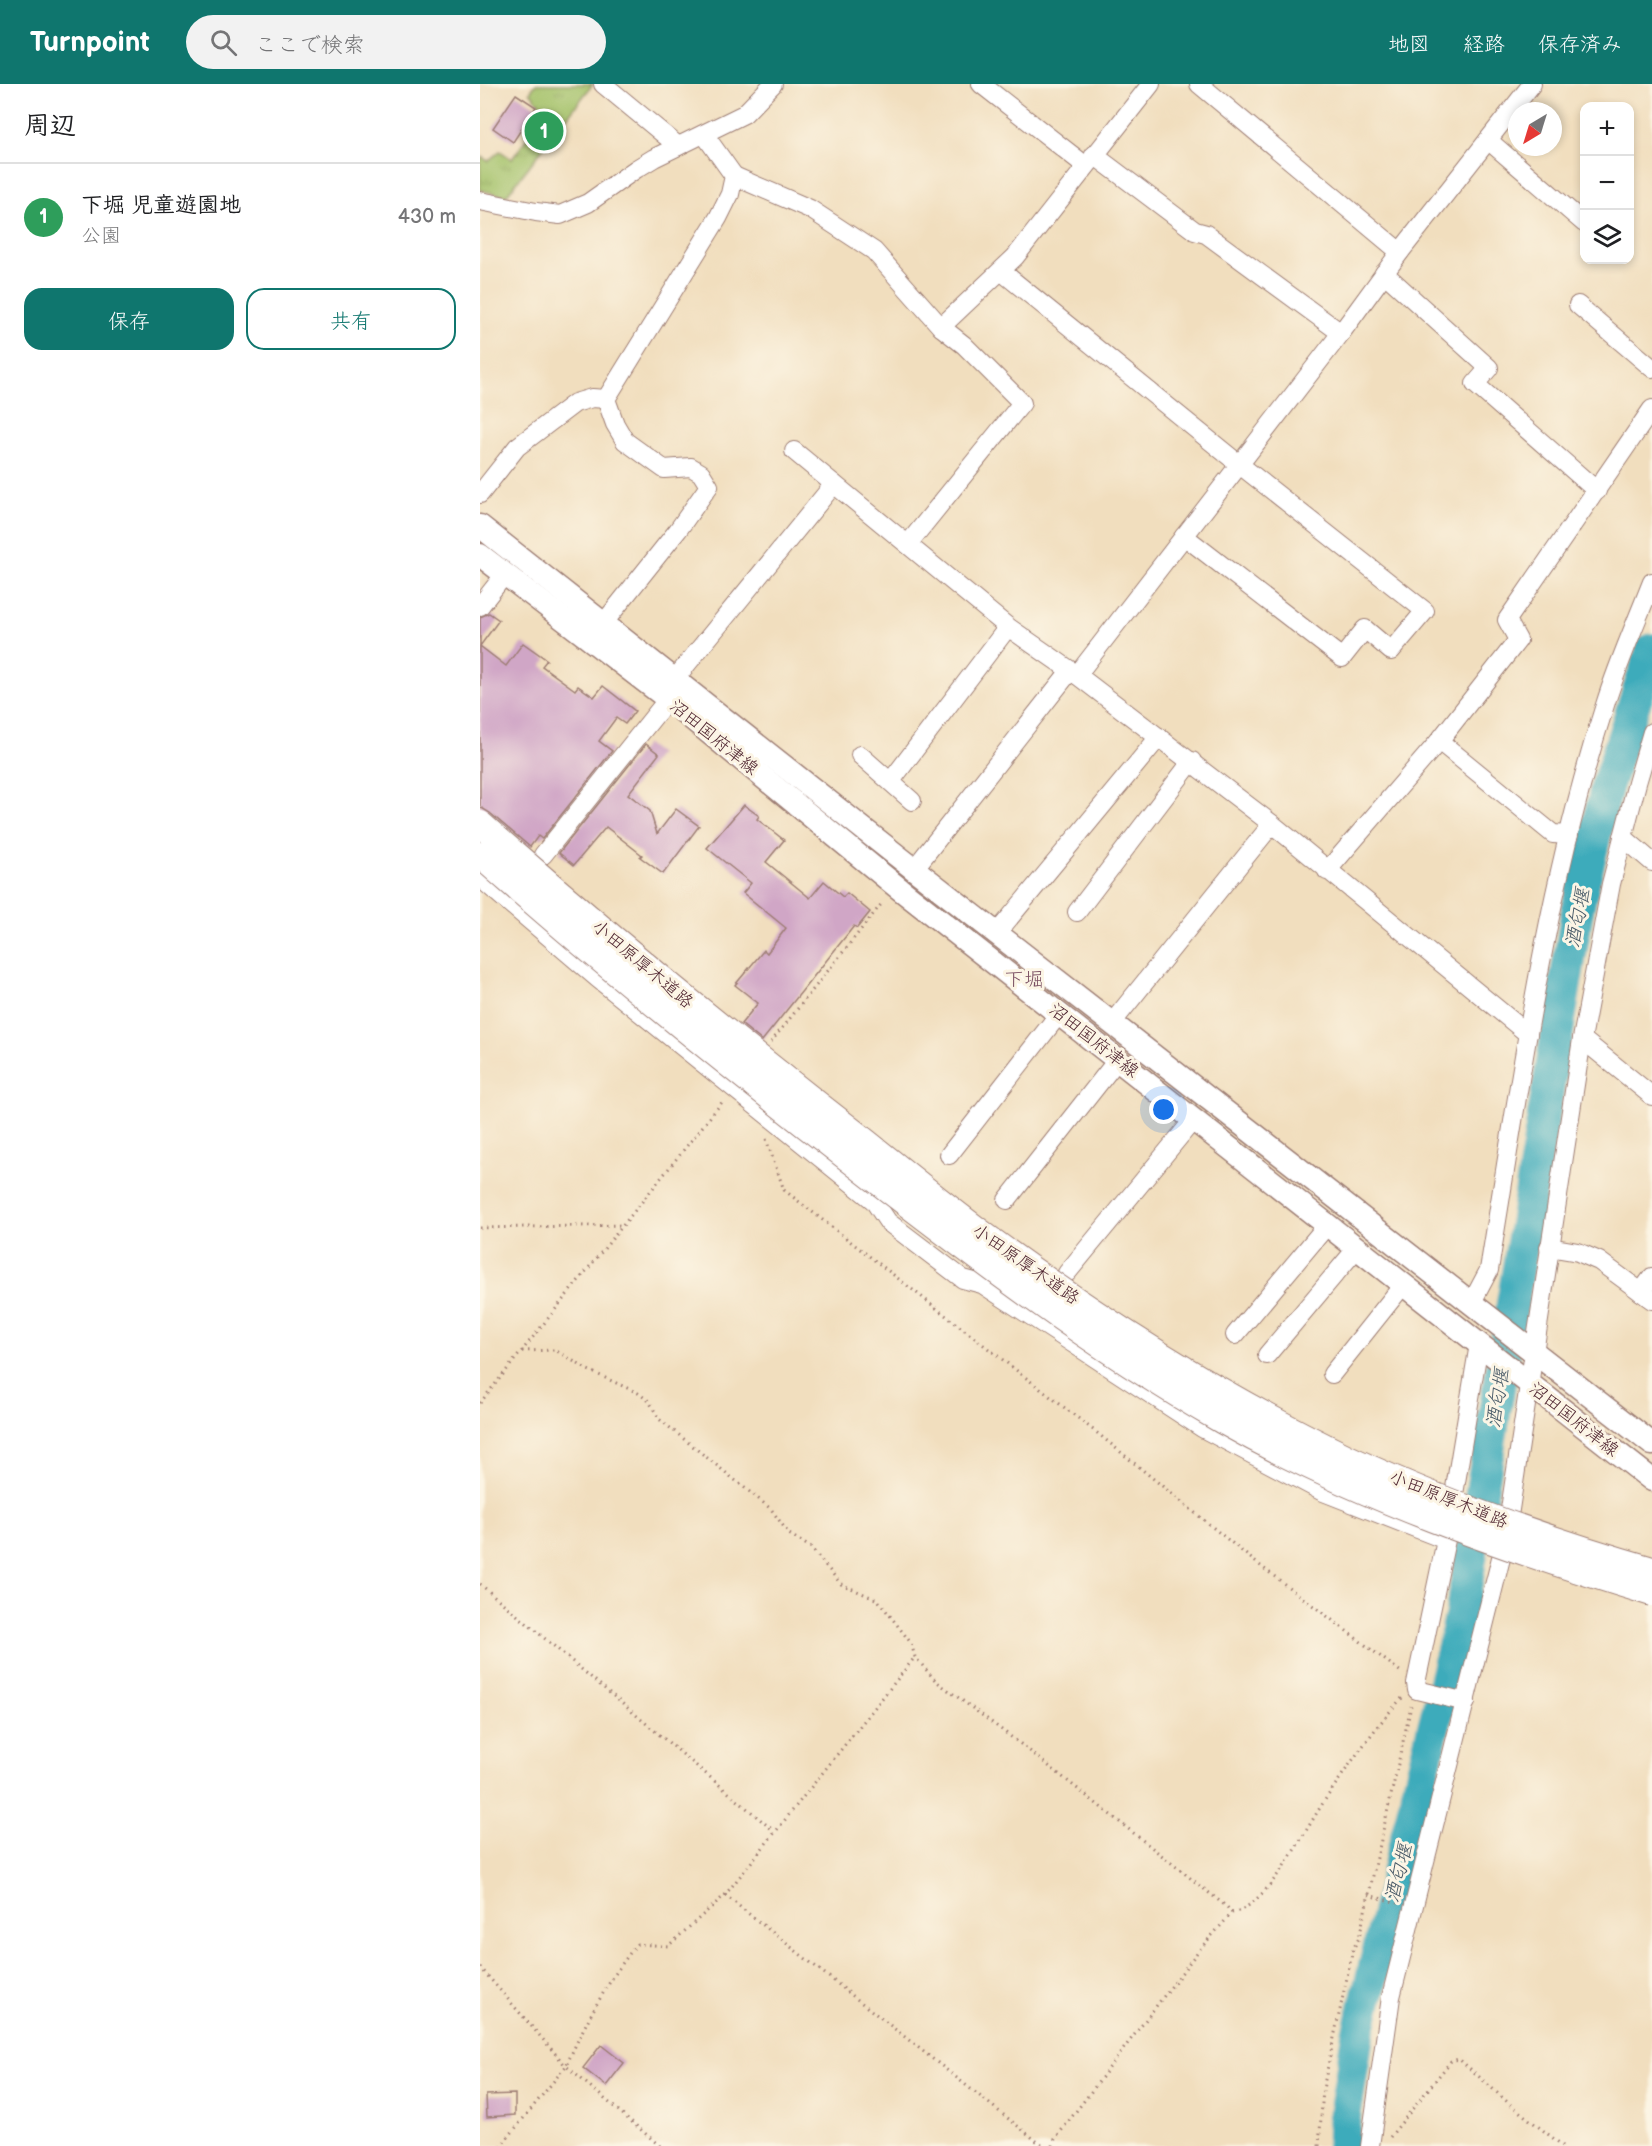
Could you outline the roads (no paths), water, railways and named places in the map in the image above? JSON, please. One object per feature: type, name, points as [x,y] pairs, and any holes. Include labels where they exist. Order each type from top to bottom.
[{"type":"highway","name":"小田原厚木道路","points":[[480,824],[571,904],[740,1045],[987,1238],[1109,1322],[1234,1398],[1348,1458],[1444,1499],[1575,1547],[1652,1570]]},
{"type":"highway","name":"小田原厚木道路","points":[[480,855],[554,920],[727,1064],[973,1256],[1094,1341],[1223,1421],[1338,1480],[1438,1522],[1562,1566],[1652,1593]]},
{"type":"main road","name":"沼田国府津線","points":[[480,526],[603,624],[671,690],[896,886],[1652,1480]]},
{"type":"main road","name":"沼田国府津線","points":[[480,555],[671,690],[914,869],[1652,1444]]},
{"type":"street","points":[[603,84],[678,146]]},
{"type":"street","points":[[480,201],[560,215],[588,203],[636,169],[744,114],[773,84]]},
{"type":"street","points":[[981,84],[1195,231],[1206,234],[1341,333]]},
{"type":"street","points":[[941,327],[1015,257],[1151,84]]},
{"type":"street","points":[[1199,84],[1400,252]]},
{"type":"street","points":[[914,869],[1240,465],[1400,252],[1532,84]]},
{"type":"street","points":[[704,134],[734,176],[810,209],[874,251],[941,327],[964,345],[1022,403],[908,544]]},
{"type":"street","points":[[1488,140],[1580,220]]},
{"type":"street","points":[[606,399],[718,218],[730,194],[734,176]]},
{"type":"street","points":[[1001,271],[1240,465],[1425,610],[1391,651],[1365,629],[1342,658],[1184,536]]},
{"type":"street","points":[[1384,273],[1489,368],[1475,384],[1597,491]]},
{"type":"street","points":[[1578,304],[1652,368]]},
{"type":"street","points":[[480,494],[517,447],[575,403],[592,398],[606,399]]},
{"type":"street","points":[[603,624],[678,530],[709,486],[701,473],[691,467],[664,469],[625,441],[615,424],[606,399]]},
{"type":"street","points":[[1327,871],[1439,741],[1518,639],[1508,620],[1652,409]]},
{"type":"street","points":[[794,451],[1008,627],[1192,761],[1272,824],[1528,1034]]},
{"type":"street","points":[[543,855],[834,484]]},
{"type":"street","points":[[480,606],[505,574]]},
{"type":"street","points":[[1471,1304],[1489,1270],[1528,1034],[1569,835],[1605,704],[1652,582]]},
{"type":"street","points":[[891,781],[1008,627]]},
{"type":"street","points":[[1377,2144],[1391,1997],[1505,1542],[1530,1350],[1582,1040],[1611,884],[1652,732]]},
{"type":"street","points":[[997,933],[1159,737]]},
{"type":"street","points":[[1439,741],[1553,834],[1569,835]]},
{"type":"street","points":[[860,754],[912,801]]},
{"type":"street","points":[[1077,912],[1192,761]]},
{"type":"street","points":[[1112,1023],[1272,824]]},
{"type":"street","points":[[1623,837],[1652,862]]},
{"type":"street","points":[[480,878],[733,1089],[874,1201],[888,1222],[963,1279],[982,1284],[1202,1428],[1321,1491],[1446,1540]]},
{"type":"street","points":[[949,1155],[1059,1014]]},
{"type":"street","points":[[1582,1040],[1652,1096]]},
{"type":"street","points":[[1007,1200],[1118,1059]]},
{"type":"street","points":[[1067,1273],[1194,1119]]},
{"type":"street","points":[[1235,1335],[1328,1224]]},
{"type":"street","points":[[1549,1247],[1578,1252],[1599,1261],[1646,1296],[1652,1277]]},
{"type":"street","points":[[1268,1355],[1357,1248]]},
{"type":"street","points":[[1332,1374],[1403,1285]]},
{"type":"street","points":[[1466,1702],[1416,1687],[1484,1349]]},
{"type":"waterway","name":"酒匂堰","points":[[1343,2146],[1344,2121],[1357,2038],[1461,1616],[1578,907],[1607,786],[1652,650]]},
{"type":"place","name":"下堀 児童遊園地","points":[[544,131]]},
{"type":"district","name":"下堀","points":[[1024,979]]}]
